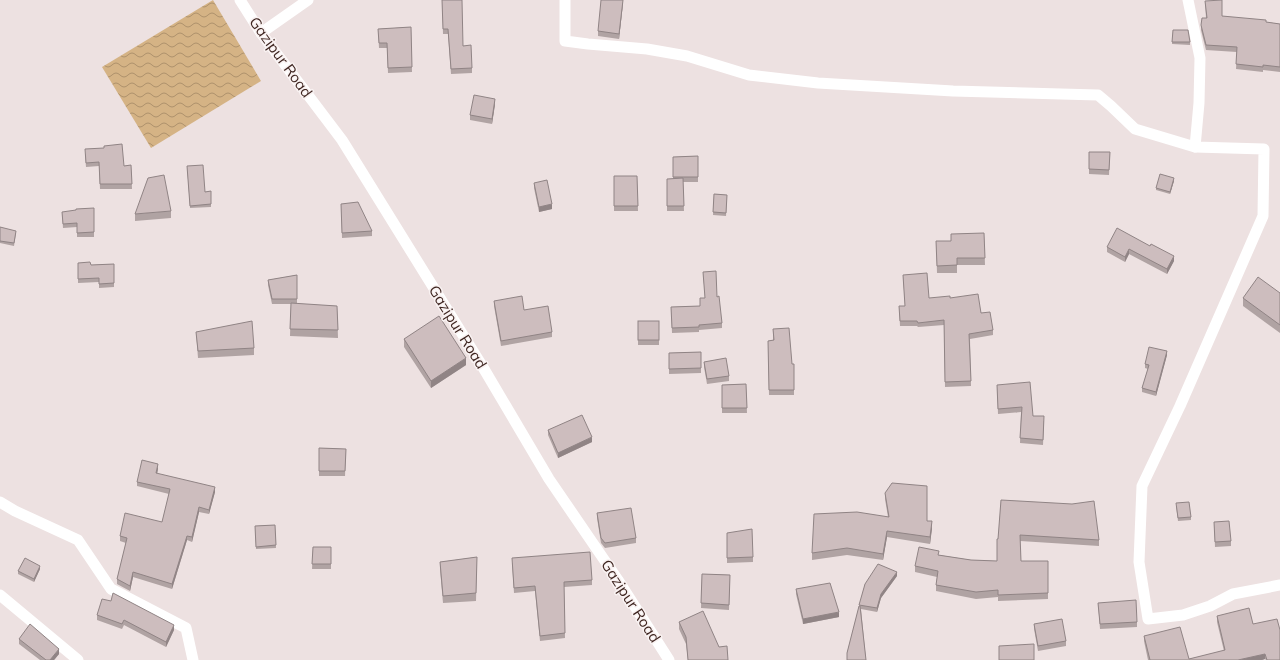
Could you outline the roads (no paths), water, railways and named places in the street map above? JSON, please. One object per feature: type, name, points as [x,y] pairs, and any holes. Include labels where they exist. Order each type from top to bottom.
[{"type":"street","name":"Gazipur Road","points":[[240,0],[261,33],[342,140],[484,369],[549,479],[618,580],[669,660]]},
{"type":"street","points":[[261,33],[308,0]]},
{"type":"street","points":[[565,0],[565,41],[647,49],[687,56],[748,76],[818,83],[952,91],[1098,95],[1136,129],[1195,147],[1264,149],[1263,216],[1180,406],[1142,486],[1139,562],[1148,619],[1183,615],[1210,606],[1233,594],[1280,585]]},
{"type":"street","points":[[1188,0],[1200,58],[1199,103],[1195,147]]},
{"type":"street","points":[[0,502],[15,511],[78,540],[111,589],[186,628],[193,660]]},
{"type":"street","points":[[0,595],[78,660]]},
{"type":"water","points":[[213,0],[261,81],[151,148],[102,67]]}]
